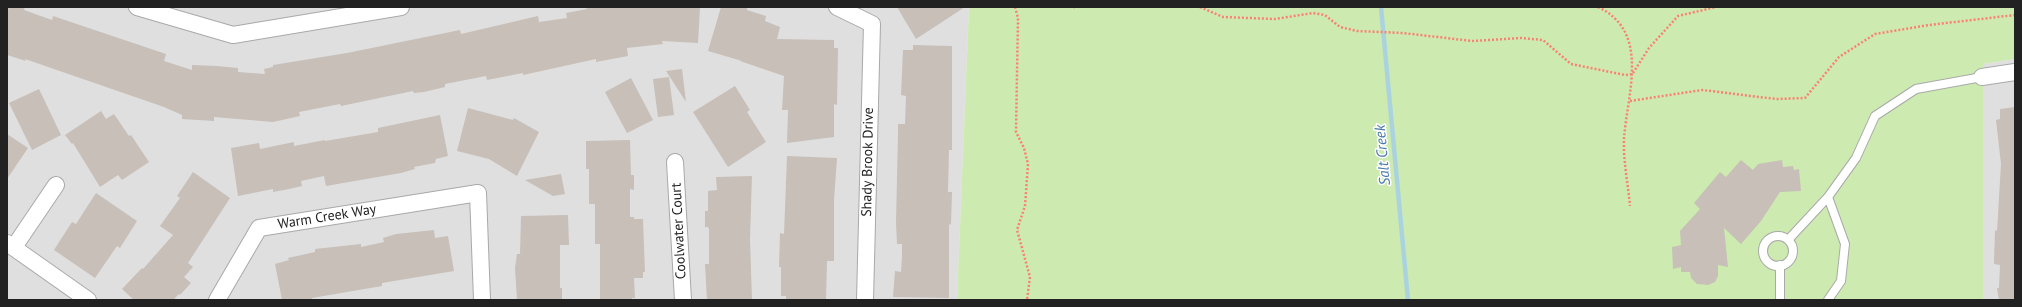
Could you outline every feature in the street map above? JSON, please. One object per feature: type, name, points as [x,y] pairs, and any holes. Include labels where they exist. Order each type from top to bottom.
[{"type":"street","points":[[137,7],[233,35],[401,7]]},
{"type":"street","name":"Shady Brook Drive","points":[[837,7],[872,24],[865,300]]},
{"type":"street","points":[[1982,77],[2015,72]]},
{"type":"street","name":"Coolwater Court","points":[[675,162],[683,300]]},
{"type":"street","points":[[56,185],[10,245],[88,300]]},
{"type":"street","name":"Warm Creek Way","points":[[217,300],[259,228],[478,193],[482,300]]},
{"type":"lane","points":[[1788,240],[1828,197],[1856,158],[1875,116],[1916,89],[1982,77]]},
{"type":"lane","points":[[1828,197],[1845,244],[1842,281],[1828,300]]},
{"type":"lane","points":[[1774,236],[1784,237],[1788,240],[1792,248],[1791,257],[1785,264],[1780,265],[1775,266],[1764,257],[1764,247],[1769,239],[1774,236]]},
{"type":"lane","points":[[1780,265],[1780,300]]},
{"type":"path","points":[[1015,7],[1018,18],[1016,132],[1024,148],[1028,164],[1025,206],[1017,230],[1030,278],[1028,300]]},
{"type":"path","points":[[1200,7],[1223,17],[1275,19],[1313,13],[1325,15],[1340,27],[1357,31],[1403,33],[1472,41],[1521,38],[1543,40],[1571,64],[1625,75],[1633,74]]},
{"type":"path","points":[[1598,7],[1611,13],[1628,36],[1633,74],[1624,140],[1630,206]]},
{"type":"path","points":[[1633,74],[1649,48],[1678,16],[1716,7]]},
{"type":"path","points":[[1630,101],[1702,90],[1776,99],[1805,98],[1839,57],[1875,34],[1929,25],[2015,15]]},
{"type":"shaded area","points":[[7,7],[969,7],[957,300],[7,300]]},
{"type":"shaded area","points":[[2015,59],[2015,300],[1983,300],[1983,64]]},
{"type":"green space","points":[[969,7],[2015,7],[2015,59],[1983,64],[1983,300],[957,300]]},
{"type":"building","points":[[9,7],[25,7],[24,10],[52,20],[53,16],[166,54],[164,61],[192,70],[192,65],[217,66],[238,68],[238,72],[265,74],[264,69],[273,67],[273,65],[347,53],[460,30],[461,34],[538,16],[539,22],[567,18],[566,13],[587,9],[586,7],[700,7],[698,43],[662,41],[663,44],[627,48],[628,56],[596,62],[596,59],[523,75],[523,73],[487,80],[486,76],[445,84],[445,87],[424,92],[414,93],[413,91],[341,106],[340,104],[299,112],[300,116],[273,122],[214,117],[214,121],[182,119],[182,115],[164,107],[25,59],[26,61],[7,55],[7,12]]},
{"type":"building","points":[[721,7],[747,7],[747,10],[766,16],[765,21],[780,27],[777,39],[834,40],[834,48],[838,48],[837,105],[834,104],[834,137],[787,143],[788,110],[782,110],[784,76],[708,51]]},
{"type":"building","points":[[897,7],[965,7],[916,39]]},
{"type":"building","points":[[913,45],[952,46],[952,150],[949,150],[948,192],[952,192],[951,225],[949,224],[949,298],[893,297],[895,271],[901,272],[902,256],[902,244],[897,244],[896,223],[898,124],[905,124],[906,96],[901,95],[903,50],[913,50]]},
{"type":"building","points":[[682,69],[686,102],[666,71]]},
{"type":"building","points":[[669,77],[674,115],[658,117],[653,79]]},
{"type":"building","points":[[631,78],[653,120],[627,133],[605,92]]},
{"type":"building","points":[[735,86],[750,110],[747,112],[766,142],[728,167],[693,112]]},
{"type":"building","points":[[39,89],[61,135],[32,150],[9,103]]},
{"type":"building","points":[[2015,107],[2015,300],[1999,300],[1997,288],[1999,288],[2000,265],[1994,264],[1995,230],[1997,231],[2001,164],[1996,120],[2000,119],[2000,109]]},
{"type":"building","points":[[468,108],[513,120],[514,118],[539,132],[517,176],[489,159],[457,151]]},
{"type":"building","points":[[101,111],[106,119],[114,114],[129,136],[131,135],[149,162],[122,180],[118,175],[100,187],[73,143],[72,144],[65,135]]},
{"type":"building","points":[[440,115],[448,156],[436,159],[435,163],[414,167],[415,169],[401,173],[326,186],[324,176],[301,181],[302,186],[273,192],[273,189],[238,196],[231,148],[259,143],[260,149],[294,142],[294,146],[378,132],[378,128]]},
{"type":"building","points":[[7,134],[28,148],[7,179]]},
{"type":"building","points":[[630,140],[631,175],[634,175],[634,190],[630,189],[630,217],[634,217],[634,219],[643,219],[645,272],[643,272],[643,278],[634,278],[635,298],[632,298],[632,300],[600,300],[600,244],[595,244],[595,204],[589,204],[589,169],[586,169],[586,141]]},
{"type":"building","points":[[787,156],[837,158],[834,200],[834,261],[827,261],[826,300],[786,300],[786,296],[781,296],[781,267],[779,267],[780,233],[784,234]]},
{"type":"building","points":[[1741,160],[1753,170],[1758,164],[1782,160],[1783,167],[1793,166],[1794,170],[1799,169],[1801,191],[1780,192],[1761,221],[1741,244],[1724,228],[1728,267],[1718,265],[1718,276],[1715,282],[1708,285],[1697,284],[1691,278],[1690,272],[1681,272],[1681,267],[1673,269],[1672,247],[1681,245],[1680,231],[1700,209],[1694,203],[1720,172],[1726,177]]},
{"type":"building","points":[[193,172],[230,198],[188,263],[193,267],[184,277],[191,283],[173,300],[134,300],[122,289],[142,268],[143,269],[173,235],[160,226],[180,198],[177,196]]},
{"type":"building","points":[[561,174],[565,194],[553,196],[525,180]]},
{"type":"building","points":[[752,176],[750,239],[752,300],[707,300],[705,264],[709,264],[709,229],[708,227],[705,227],[705,211],[708,211],[708,191],[717,190],[716,177]]},
{"type":"building","points":[[96,193],[137,221],[120,248],[117,246],[95,278],[54,250],[72,222],[76,224]]},
{"type":"building","points":[[568,215],[569,245],[560,245],[560,288],[562,288],[562,300],[517,300],[515,268],[517,254],[520,254],[521,216]]},
{"type":"building","points":[[434,230],[435,238],[448,236],[454,271],[382,283],[382,286],[312,298],[312,300],[282,300],[275,264],[289,260],[288,258],[315,252],[315,249],[361,244],[361,247],[384,242],[383,238],[396,234]]},
{"type":"waterway","name":"Salt Creek","points":[[1381,7],[1408,300]]}]
